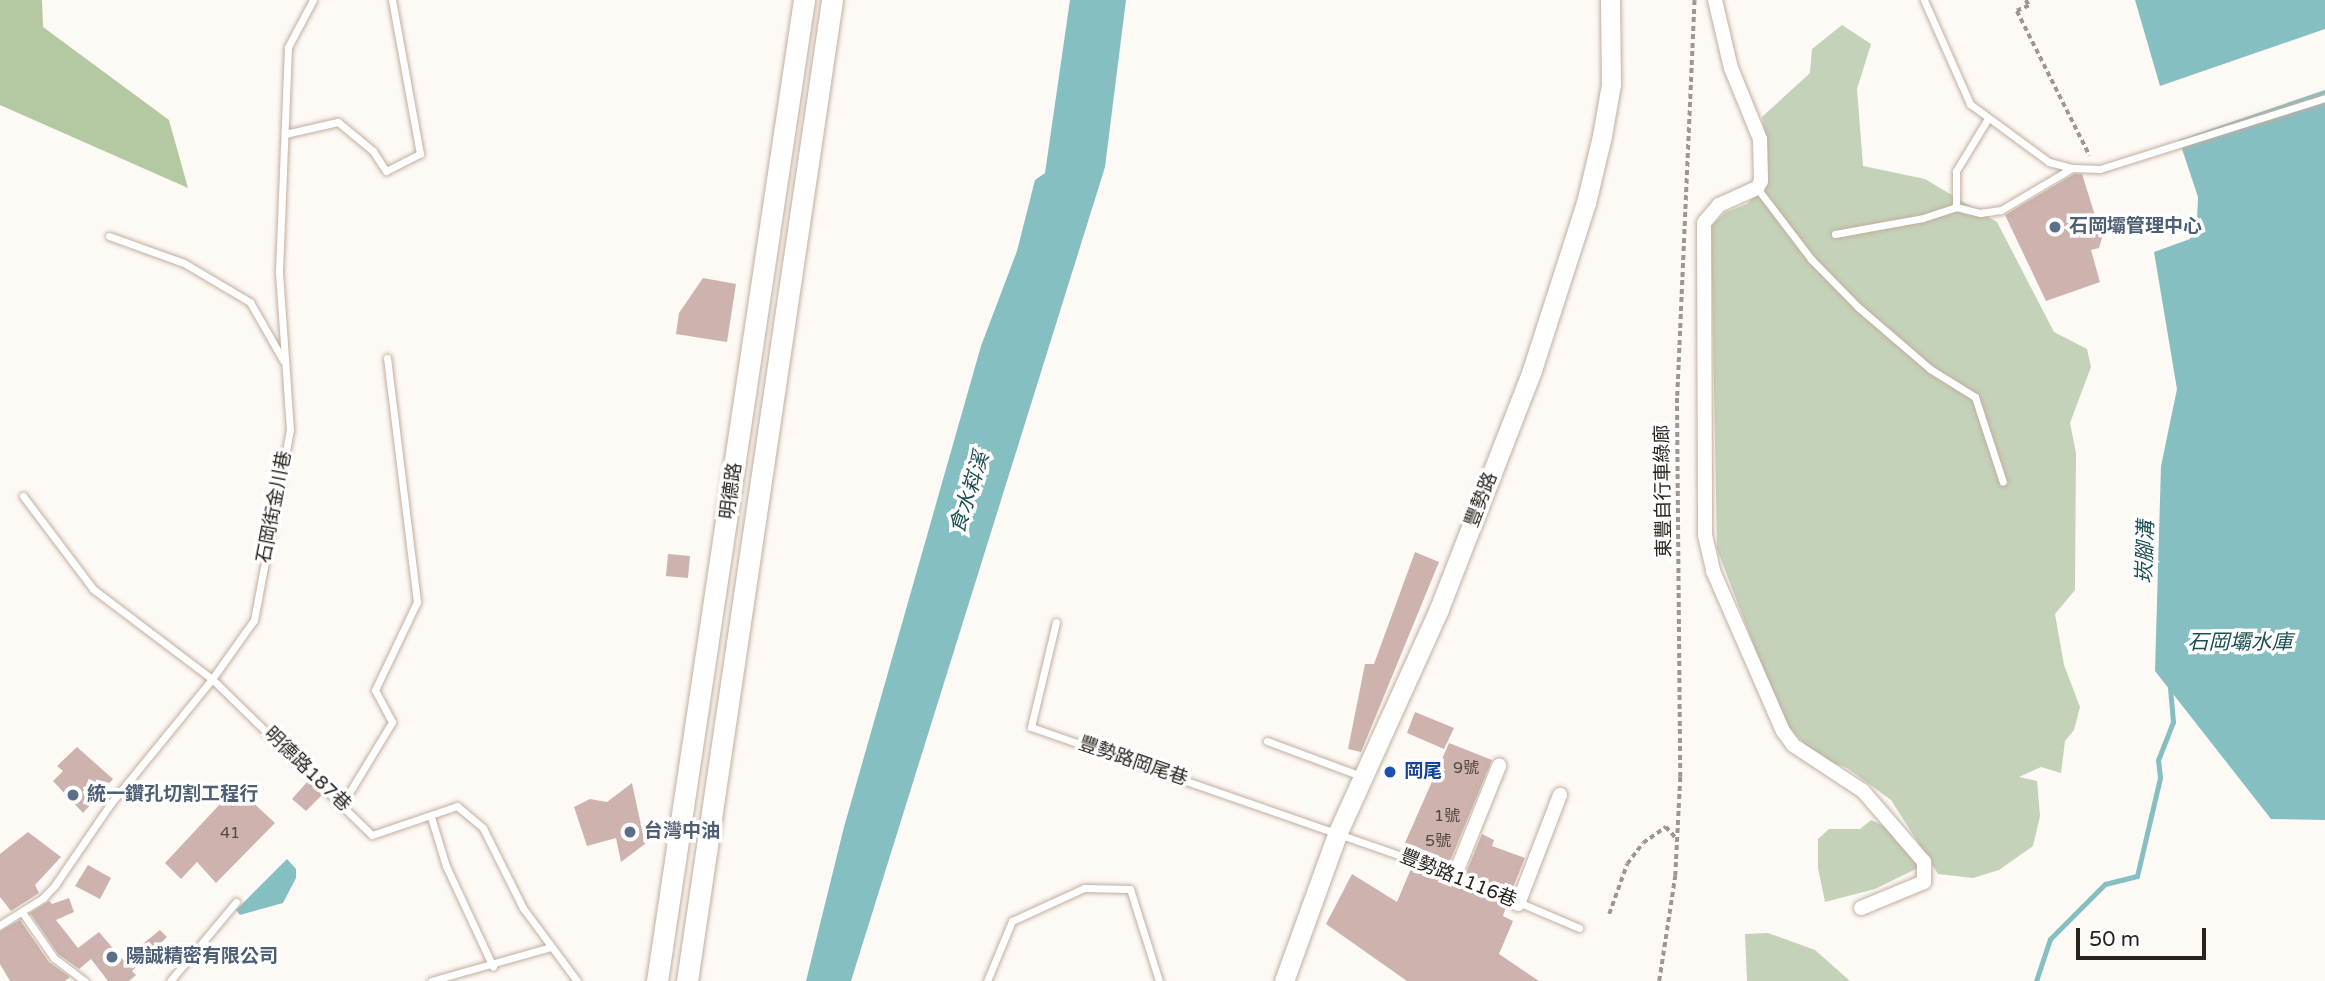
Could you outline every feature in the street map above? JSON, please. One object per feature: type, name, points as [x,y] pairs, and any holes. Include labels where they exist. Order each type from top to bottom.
[{"type":"main road","name":"明德路","points":[[657,981],[804,0]]},
{"type":"main road","name":"明德路","points":[[687,981],[832,0]]},
{"type":"main road","points":[[695,737],[723,740]]},
{"type":"street","name":"豐勢路","points":[[1284,981],[1338,832],[1439,609],[1532,370],[1586,203],[1611,84],[1611,0]]},
{"type":"street","points":[[1715,0],[1731,68],[1760,139],[1761,181],[1757,188],[1719,205],[1704,223],[1705,535],[1713,571],[1783,731],[1793,745],[1863,791],[1924,862],[1924,882],[1861,908]]},
{"type":"street","points":[[1455,875],[1499,766]]},
{"type":"street","points":[[1518,904],[1560,795]]},
{"type":"lane","name":"石岡街金川巷","points":[[0,925],[22,912],[55,885],[111,803],[212,679],[254,620],[290,430],[279,271],[288,47],[313,0]]},
{"type":"lane","points":[[285,134],[338,122],[373,151],[386,171],[420,154],[392,0]]},
{"type":"lane","points":[[1924,0],[1970,104],[1987,120],[2021,137],[2049,162],[2072,168],[2100,169],[2325,98]]},
{"type":"lane","points":[[1956,207],[1956,171],[1987,120]]},
{"type":"lane","points":[[1835,234],[1923,218],[1956,207],[1980,213],[2001,211],[2072,168]]},
{"type":"lane","points":[[1757,188],[1811,259],[1858,307],[1930,369],[1975,397],[2003,482]]},
{"type":"lane","points":[[109,236],[184,263],[250,302],[285,363]]},
{"type":"lane","points":[[342,803],[392,722],[375,690],[416,602],[387,358]]},
{"type":"lane","name":"明德路187巷","points":[[23,496],[93,589],[212,679],[372,835],[457,806],[483,828],[523,908],[578,981]]},
{"type":"lane","name":"豐勢路岡尾巷","points":[[1056,622],[1031,727],[1338,832]]},
{"type":"lane","points":[[1267,741],[1364,777]]},
{"type":"lane","points":[[431,817],[446,866],[493,967]]},
{"type":"lane","name":"豐勢路1116巷","points":[[1338,832],[1455,875],[1578,928]]},
{"type":"lane","points":[[987,981],[1012,921],[1084,888],[1130,889],[1159,981]]},
{"type":"lane","points":[[170,981],[236,902]]},
{"type":"lane","points":[[22,912],[54,958],[85,981]]},
{"type":"lane","points":[[432,981],[493,967],[551,947]]},
{"type":"path","name":"東豐自行車綠廊","points":[[1659,981],[1676,838],[1680,777],[1677,396],[1694,0]]},
{"type":"path","points":[[2026,0],[2029,6],[2017,11],[2083,148],[2100,169]]},
{"type":"path","points":[[1609,914],[1627,864],[1643,844],[1666,827],[1676,838]]},
{"type":"green space","points":[[0,0],[42,0],[43,27],[169,120],[188,188],[0,105]]},
{"type":"green space","points":[[1842,25],[1871,44],[1857,89],[1863,166],[1925,179],[1997,222],[2054,332],[2087,349],[2091,367],[2070,423],[2076,453],[2075,590],[2055,614],[2064,665],[2080,707],[2074,730],[2065,741],[2061,773],[2041,767],[2019,777],[2037,781],[2040,816],[2033,846],[1999,870],[1973,878],[1938,874],[1891,800],[1847,768],[1818,757],[1783,722],[1717,549],[1711,226],[1726,212],[1747,204],[1764,186],[1768,152],[1762,117],[1810,73],[1812,49]]},
{"type":"green space","points":[[1871,820],[1904,835],[1922,866],[1875,889],[1825,902],[1818,868],[1818,839],[1829,829],[1860,829]]},
{"type":"green space","points":[[1768,933],[1815,950],[1850,981],[1747,981],[1745,934]]},
{"type":"water","name":"食水嵙溪","points":[[1070,0],[1126,0],[1105,167],[851,981],[806,981],[844,827],[981,346],[1017,251],[1035,180],[1045,173]]},
{"type":"water","points":[[2135,0],[2325,0],[2325,29],[2160,86]]},
{"type":"water","name":"石岡壩水庫","points":[[2325,90],[2325,820],[2271,819],[2155,671],[2161,466],[2177,389],[2154,252],[2190,239],[2197,221],[2198,197],[2179,140]]},
{"type":"water","points":[[287,859],[296,869],[296,878],[283,903],[240,915],[236,910]]},
{"type":"building","name":"石岡壩管理中心","points":[[2074,174],[2082,174],[2102,238],[2099,248],[2091,250],[2100,282],[2046,301],[2005,215]]},
{"type":"building","points":[[703,278],[736,284],[727,342],[676,334],[679,313]]},
{"type":"building","points":[[1415,552],[1439,562],[1361,752],[1348,749],[1365,664],[1374,664]]},
{"type":"building","points":[[668,554],[690,556],[688,578],[666,576]]},
{"type":"building","points":[[1415,712],[1454,728],[1444,749],[1407,733]]},
{"type":"building","points":[[1449,743],[1492,760],[1448,866],[1416,855],[1418,851],[1404,845]]},
{"type":"building","points":[[77,747],[113,779],[83,813],[53,781],[63,771],[57,766]]},
{"type":"building","points":[[308,781],[322,795],[306,811],[292,799]]},
{"type":"building","points":[[632,783],[645,844],[621,862],[616,838],[587,846],[574,807],[590,799],[607,802]]},
{"type":"building","points":[[236,787],[275,823],[216,883],[197,862],[181,879],[165,863]]},
{"type":"building","points":[[28,832],[61,857],[35,885],[39,893],[11,911],[0,897],[0,854]]},
{"type":"building","points":[[1482,834],[1494,840],[1492,846],[1525,858],[1511,892],[1466,873]]},
{"type":"building","points":[[88,865],[111,878],[100,899],[75,886]]},
{"type":"building","points":[[1412,866],[1507,904],[1503,916],[1513,921],[1499,954],[1539,981],[1407,981],[1326,924],[1352,874],[1397,902]]},
{"type":"building","points":[[69,898],[74,912],[56,920],[78,948],[99,932],[123,960],[160,930],[167,937],[132,971],[136,975],[129,981],[108,981],[91,959],[79,969],[58,954],[30,913],[49,901],[52,904]]},
{"type":"building","points":[[20,920],[49,962],[70,977],[65,981],[10,981],[0,964],[0,931]]},
{"type":"waterway","name":"崁腳溝","points":[[2036,981],[2050,939],[2105,884],[2137,876],[2160,778],[2158,760],[2173,722],[2170,684]]},
{"type":"place","name":"石岡壩管理中心","points":[[2055,227]]},
{"type":"place","name":"岡尾","points":[[1390,772]]},
{"type":"place","name":"統一鑽孔切割工程行","points":[[73,795]]},
{"type":"place","name":"台灣中油","points":[[630,832]]},
{"type":"place","name":"陽誠精密有限公司","points":[[112,957]]}]
